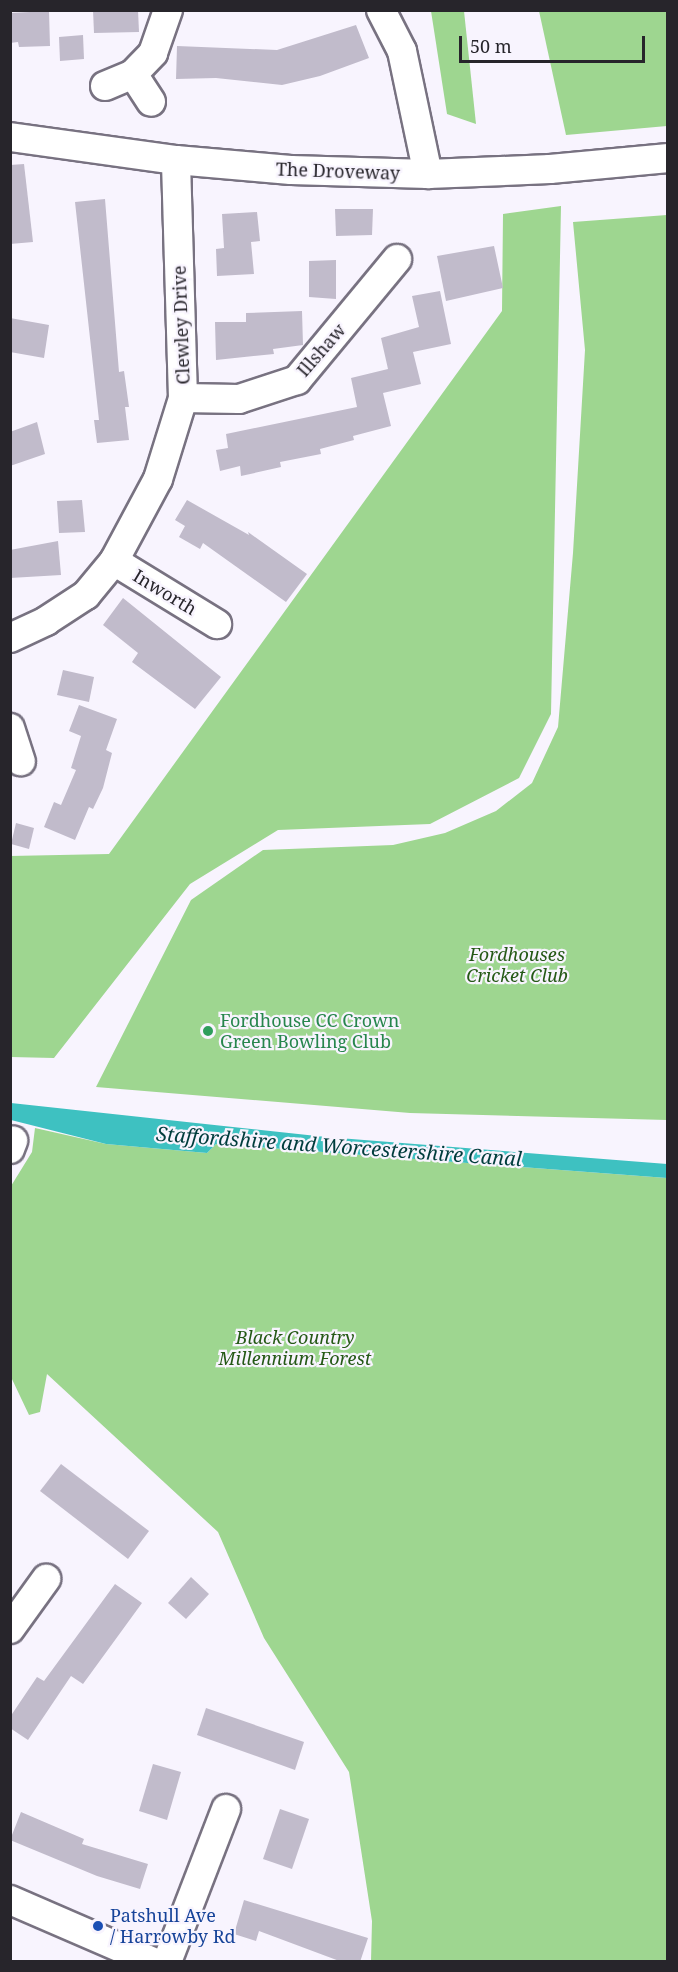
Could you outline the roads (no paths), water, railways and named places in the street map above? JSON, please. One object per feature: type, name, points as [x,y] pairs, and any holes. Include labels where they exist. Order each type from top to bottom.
[{"type":"street","points":[[105,86],[133,74],[153,53],[168,10]]},
{"type":"street","points":[[381,10],[402,51],[428,174]]},
{"type":"street","points":[[133,74],[151,102]]},
{"type":"street","name":"The Droveway","points":[[10,137],[176,160],[291,171],[428,174],[550,169],[668,158]]},
{"type":"street","name":"Clewley Drive","points":[[10,638],[46,621],[86,595],[114,561],[158,479],[183,398],[176,160]]},
{"type":"street","name":"Illshaw","points":[[183,398],[239,399],[297,380],[397,259]]},
{"type":"street","name":"Inworth","points":[[114,561],[217,624]]},
{"type":"street","points":[[10,728],[21,761]]},
{"type":"street","points":[[10,1629],[46,1579]]},
{"type":"street","points":[[167,1962],[226,1809]]},
{"type":"street","points":[[12,1905],[153,1962]]},
{"type":"water","name":"Staffordshire and Worcestershire Canal","points":[[11,1103],[326,1137],[667,1164],[667,1178],[216,1144],[207,1153],[106,1144],[11,1120]]},
{"type":"place","name":"Fordhouse CC Crown Green Bowling Club","points":[[208,1031]]},
{"type":"place","name":"Patshull Ave / Harrowby Rd","points":[[98,1926]]},
{"type":"park label","name":"Fordhouses Cricket Club","points":[[517,965]]},
{"type":"park label","name":"Black Country Millennium Forest","points":[[295,1348]]}]
